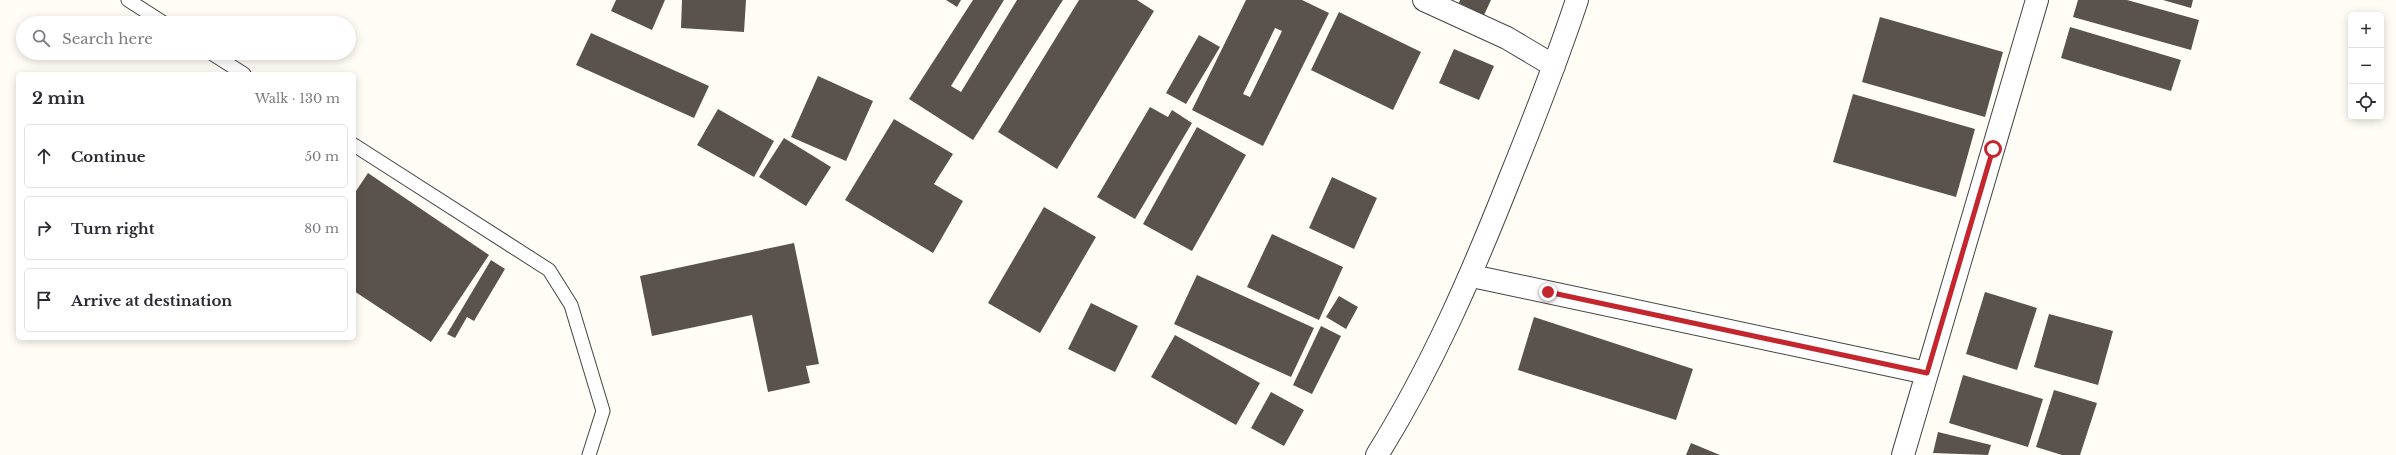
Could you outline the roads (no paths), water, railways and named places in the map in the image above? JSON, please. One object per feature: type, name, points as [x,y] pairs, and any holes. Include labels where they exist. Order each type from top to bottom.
[{"type":"street","points":[[1424,0],[1507,38],[1554,66]]},
{"type":"street","points":[[1380,453],[1423,377],[1472,276],[1554,66],[1577,0]]},
{"type":"street","points":[[1903,455],[2037,0]]},
{"type":"street","points":[[1472,276],[1927,373]]},
{"type":"lane","points":[[128,0],[153,16]]},
{"type":"lane","points":[[222,60],[241,72]]},
{"type":"lane","points":[[356,146],[549,270],[571,304],[603,410],[589,455]]}]
